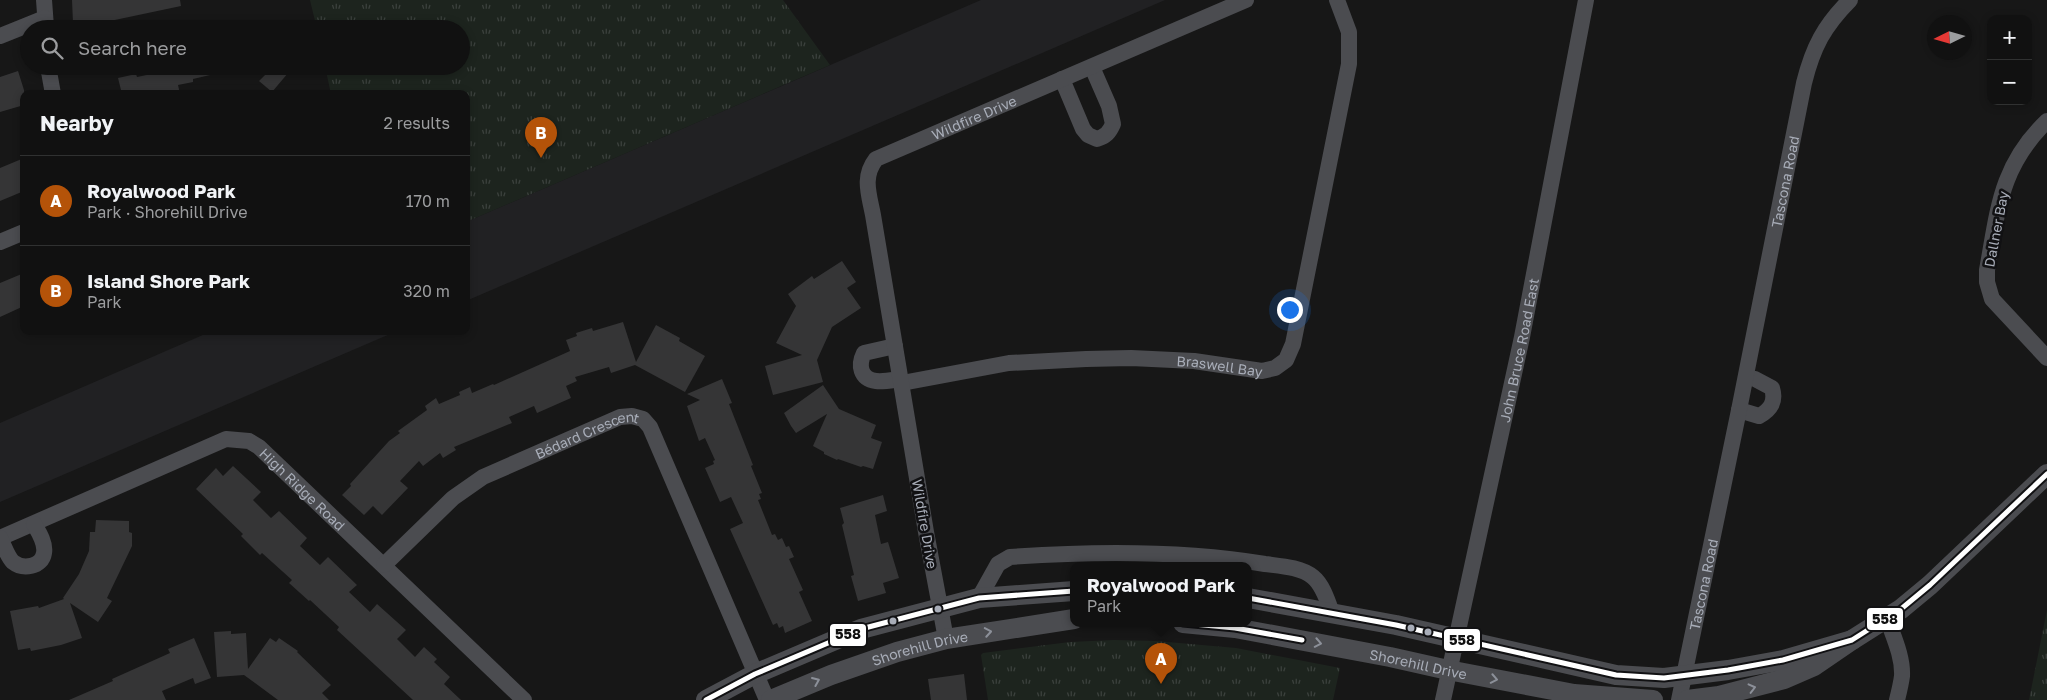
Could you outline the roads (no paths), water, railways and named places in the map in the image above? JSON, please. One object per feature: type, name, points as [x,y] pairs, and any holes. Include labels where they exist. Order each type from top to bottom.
[{"type":"street","points":[[44,0],[45,20]]},
{"type":"street","name":"Wildfire Drive","points":[[946,639],[939,608],[867,180],[869,168],[876,159],[1246,0]]},
{"type":"street","name":"Braswell Bay","points":[[901,381],[1009,363],[1086,358],[1131,358],[1194,362],[1262,371],[1275,368],[1286,360],[1293,344],[1349,64],[1349,32],[1337,0]]},
{"type":"street","name":"John Bruce Road East","points":[[1443,700],[1522,337],[1586,0]]},
{"type":"street","name":"Tascona Road","points":[[1679,700],[1808,67],[1816,43],[1827,26],[1850,0]]},
{"type":"street","points":[[0,36],[20,30]]},
{"type":"street","points":[[1062,79],[1083,129],[1088,135],[1096,139],[1104,136],[1110,132],[1114,124],[1109,106],[1092,67]]},
{"type":"street","points":[[50,75],[52,90]]},
{"type":"street","name":"Dallner Bay","points":[[2047,121],[2026,144],[2013,163],[2004,184],[1987,270],[1992,300],[2047,358]]},
{"type":"street","points":[[0,242],[20,234]]},
{"type":"street","points":[[895,346],[864,354],[860,360],[860,368],[863,375],[869,380],[877,382],[901,381]]},
{"type":"street","points":[[1739,410],[1759,416],[1767,412],[1773,404],[1772,388],[1755,379],[1746,377]]},
{"type":"street","name":"Bédard Crescent","points":[[384,565],[453,498],[483,477],[620,417],[632,416],[643,419],[650,427],[754,674],[767,700]]},
{"type":"street","name":"High Ridge Road","points":[[34,524],[42,540],[44,553],[39,562],[32,566],[22,567],[12,561],[0,538],[226,439],[249,440],[259,447],[384,565],[524,700]]},
{"type":"street","points":[[1687,700],[1719,696],[1784,679],[1814,666],[1901,609],[1930,585],[2047,474]]},
{"type":"street","points":[[979,598],[998,564],[1010,557],[1118,552],[1196,555],[1246,562]]},
{"type":"street","points":[[1252,563],[1296,569],[1313,577],[1325,594],[1332,613]]},
{"type":"street","points":[[706,700],[754,674],[861,629],[979,598],[1070,591]]},
{"type":"street","points":[[1252,599],[1396,625],[1616,675],[1664,678],[1745,668],[1783,660],[1852,640]]},
{"type":"street","points":[[1886,618],[1898,650],[1901,667],[1902,675],[1897,700]]},
{"type":"street","name":"Shorehill Drive","points":[[771,700],[831,674],[897,652],[946,639],[1070,620]]},
{"type":"street","name":"Shorehill Drive","points":[[1225,627],[1390,657],[1574,694],[1653,700]]},
{"type":"place","name":"Island Shore Park","points":[[541,158]]},
{"type":"place","name":"Royalwood Park","points":[[1161,684]]}]
